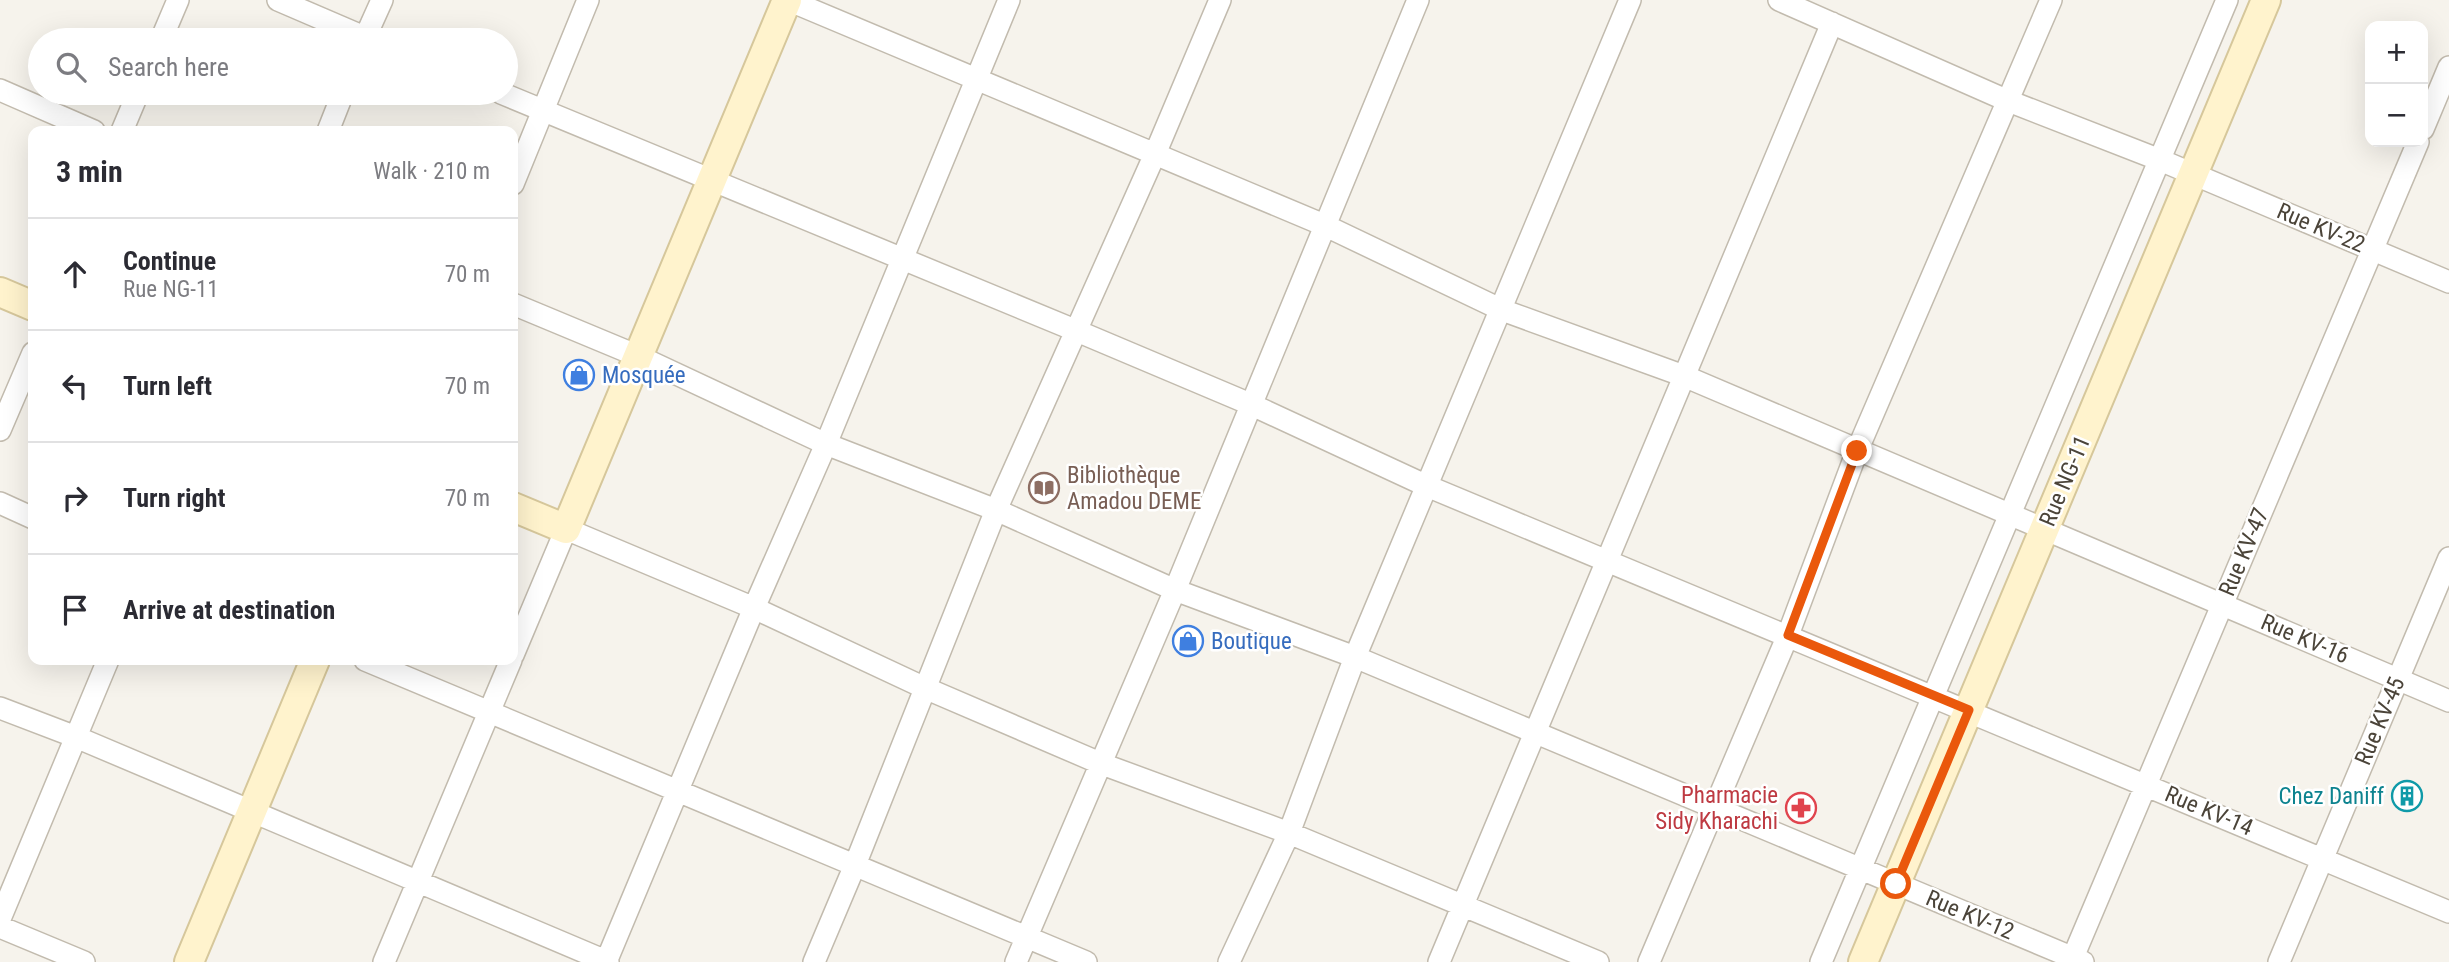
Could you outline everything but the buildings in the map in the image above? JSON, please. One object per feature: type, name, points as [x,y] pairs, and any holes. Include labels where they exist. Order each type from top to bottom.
[{"type":"street","points":[[165,28],[178,0]]},
{"type":"street","points":[[278,0],[342,28]]},
{"type":"street","points":[[371,28],[382,0]]},
{"type":"street","points":[[518,172],[588,0]]},
{"type":"street","points":[[518,643],[788,0]]},
{"type":"street","name":"Rue KV-16","points":[[788,0],[1324,225],[1502,310],[1684,376],[1857,451],[2045,527],[2449,701]]},
{"type":"street","points":[[0,708],[76,737],[607,962],[754,608],[826,444],[1009,0]]},
{"type":"street","points":[[814,962],[996,510],[1155,154],[1220,0]]},
{"type":"street","points":[[1016,962],[1175,590],[1418,0]]},
{"type":"street","points":[[1230,962],[1289,834],[1355,657],[1630,0]]},
{"type":"street","points":[[1649,962],[1788,635],[1857,451],[2050,0]]},
{"type":"street","points":[[1821,962],[2227,0]]},
{"type":"street","name":"Rue NG-11","points":[[1863,962],[2266,0]]},
{"type":"street","name":"Rue KV-22","points":[[1790,2],[2006,100],[2160,160],[2449,282]]},
{"type":"street","points":[[1439,962],[1832,23]]},
{"type":"street","points":[[2428,117],[2449,67]]},
{"type":"street","points":[[0,90],[28,102]]},
{"type":"street","name":"Rue KV-14","points":[[518,100],[711,178],[902,261],[1077,331],[1250,404],[1427,486],[2449,912]]},
{"type":"street","points":[[34,105],[83,126]]},
{"type":"street","points":[[124,126],[133,105]]},
{"type":"street","points":[[330,126],[338,105]]},
{"type":"street","name":"Rue KV-47","points":[[2076,961],[2146,785],[2415,147]]},
{"type":"street","points":[[0,292],[28,304]]},
{"type":"street","name":"Rue KV-12","points":[[518,306],[638,356],[826,444],[996,510],[1175,590],[1355,657],[2076,961]]},
{"type":"street","points":[[0,430],[28,365]]},
{"type":"street","points":[[0,503],[28,516]]},
{"type":"street","points":[[518,509],[754,608],[925,688],[1102,764],[1289,834],[1598,962]]},
{"type":"street","name":"Rue KV-45","points":[[2278,962],[2449,558]]},
{"type":"street","points":[[0,919],[106,665]]},
{"type":"street","points":[[189,962],[312,665]]},
{"type":"street","points":[[377,665],[1086,962]]},
{"type":"street","points":[[384,962],[509,665]]},
{"type":"street","points":[[0,927],[84,962]]},
{"type":"place","name":"Mosquée","points":[[579,375]]},
{"type":"place","name":"Bibliothèque Amadou DEME","points":[[1044,488]]},
{"type":"place","name":"Boutique","points":[[1188,641]]},
{"type":"place","name":"Chez Daniff","points":[[2407,796]]},
{"type":"place","name":"Pharmacie Sidy Kharachi","points":[[1801,808]]},
{"type":"route","points":[[1857,451],[1788,635],[1969,710],[1896,884]]}]
